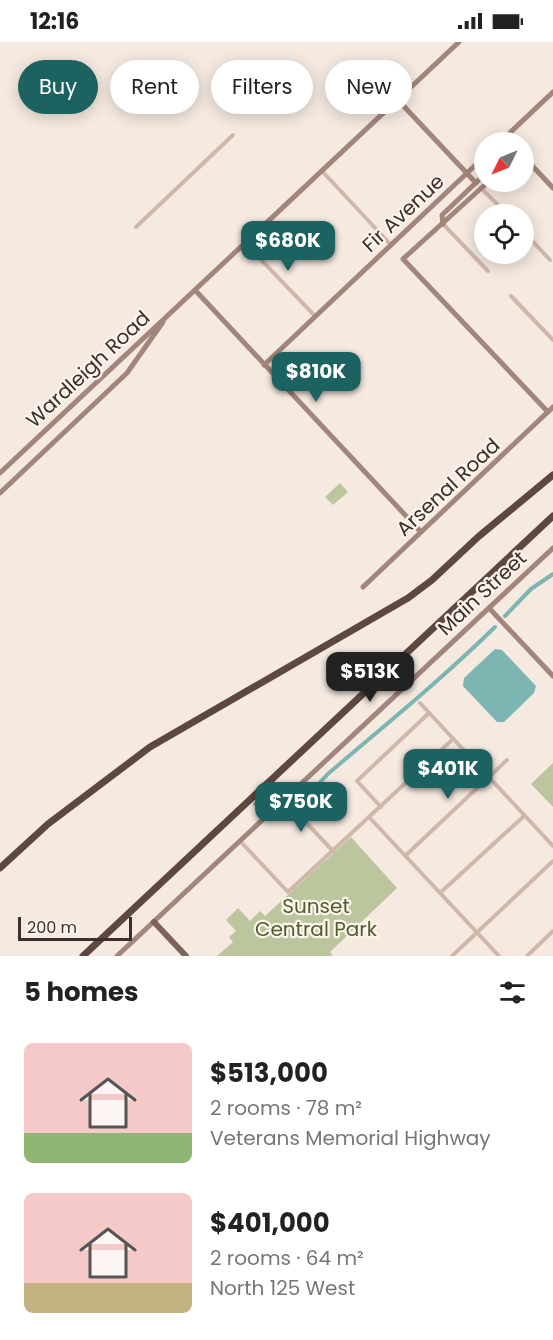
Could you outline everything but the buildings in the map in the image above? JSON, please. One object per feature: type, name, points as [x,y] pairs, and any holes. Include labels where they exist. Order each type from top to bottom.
[{"type":"highway","points":[[0,868],[48,824],[150,747],[193,720],[306,658],[408,598],[553,475]]},
{"type":"highway","points":[[83,956],[553,516]]},
{"type":"main road","points":[[154,922],[186,956]]},
{"type":"street","name":"Wardleigh Road","points":[[412,85],[459,42]]},
{"type":"street","points":[[511,132],[553,92]]},
{"type":"street","name":"Wardleigh Road","points":[[0,473],[381,114]]},
{"type":"street","points":[[411,114],[474,181]]},
{"type":"street","points":[[136,227],[233,135]]},
{"type":"street","name":"Fir Avenue","points":[[264,365],[474,166]]},
{"type":"street","points":[[534,168],[553,188]]},
{"type":"street","points":[[321,170],[392,245]]},
{"type":"street","points":[[474,185],[442,215],[443,224],[488,272]]},
{"type":"street","points":[[477,192],[403,259],[551,410]]},
{"type":"street","points":[[485,192],[497,204]]},
{"type":"street","points":[[245,243],[315,316]]},
{"type":"street","points":[[534,243],[550,260]]},
{"type":"street","points":[[195,290],[421,532]]},
{"type":"street","points":[[511,296],[553,340]]},
{"type":"street","name":"Wardleigh Road","points":[[0,493],[127,373],[171,312]]},
{"type":"street","name":"Arsenal Road","points":[[363,587],[551,410]]},
{"type":"street","name":"Main Street","points":[[117,956],[553,548]]},
{"type":"street","points":[[489,608],[553,676]]},
{"type":"street","points":[[420,704],[553,846]]},
{"type":"street","points":[[381,807],[357,781],[429,713]]},
{"type":"street","points":[[240,841],[288,892],[453,739]]},
{"type":"street","points":[[405,855],[507,760]]},
{"type":"street","points":[[275,807],[296,812],[333,851]]},
{"type":"street","points":[[440,893],[524,816]]},
{"type":"street","points":[[369,818],[499,956]]},
{"type":"street","points":[[452,956],[553,861]]},
{"type":"street","points":[[527,956],[553,931]]},
{"type":"green space","points":[[340,483],[348,492],[333,505],[325,497]]},
{"type":"green space","points":[[553,763],[553,807],[531,784]]},
{"type":"green space","name":"Sunset Central Park","points":[[351,837],[397,888],[330,952],[333,956],[217,956],[233,942],[229,937],[236,931],[226,920],[238,908],[250,921],[260,911],[265,916]]},
{"type":"water","points":[[495,649],[502,650],[536,686],[534,693],[504,722],[497,722],[463,686],[464,678]]},
{"type":"waterway","points":[[505,616],[531,589],[553,574]]},
{"type":"waterway","points":[[292,805],[307,796],[329,773],[495,627]]},
{"type":"waterway","points":[[255,804],[267,804]]}]
